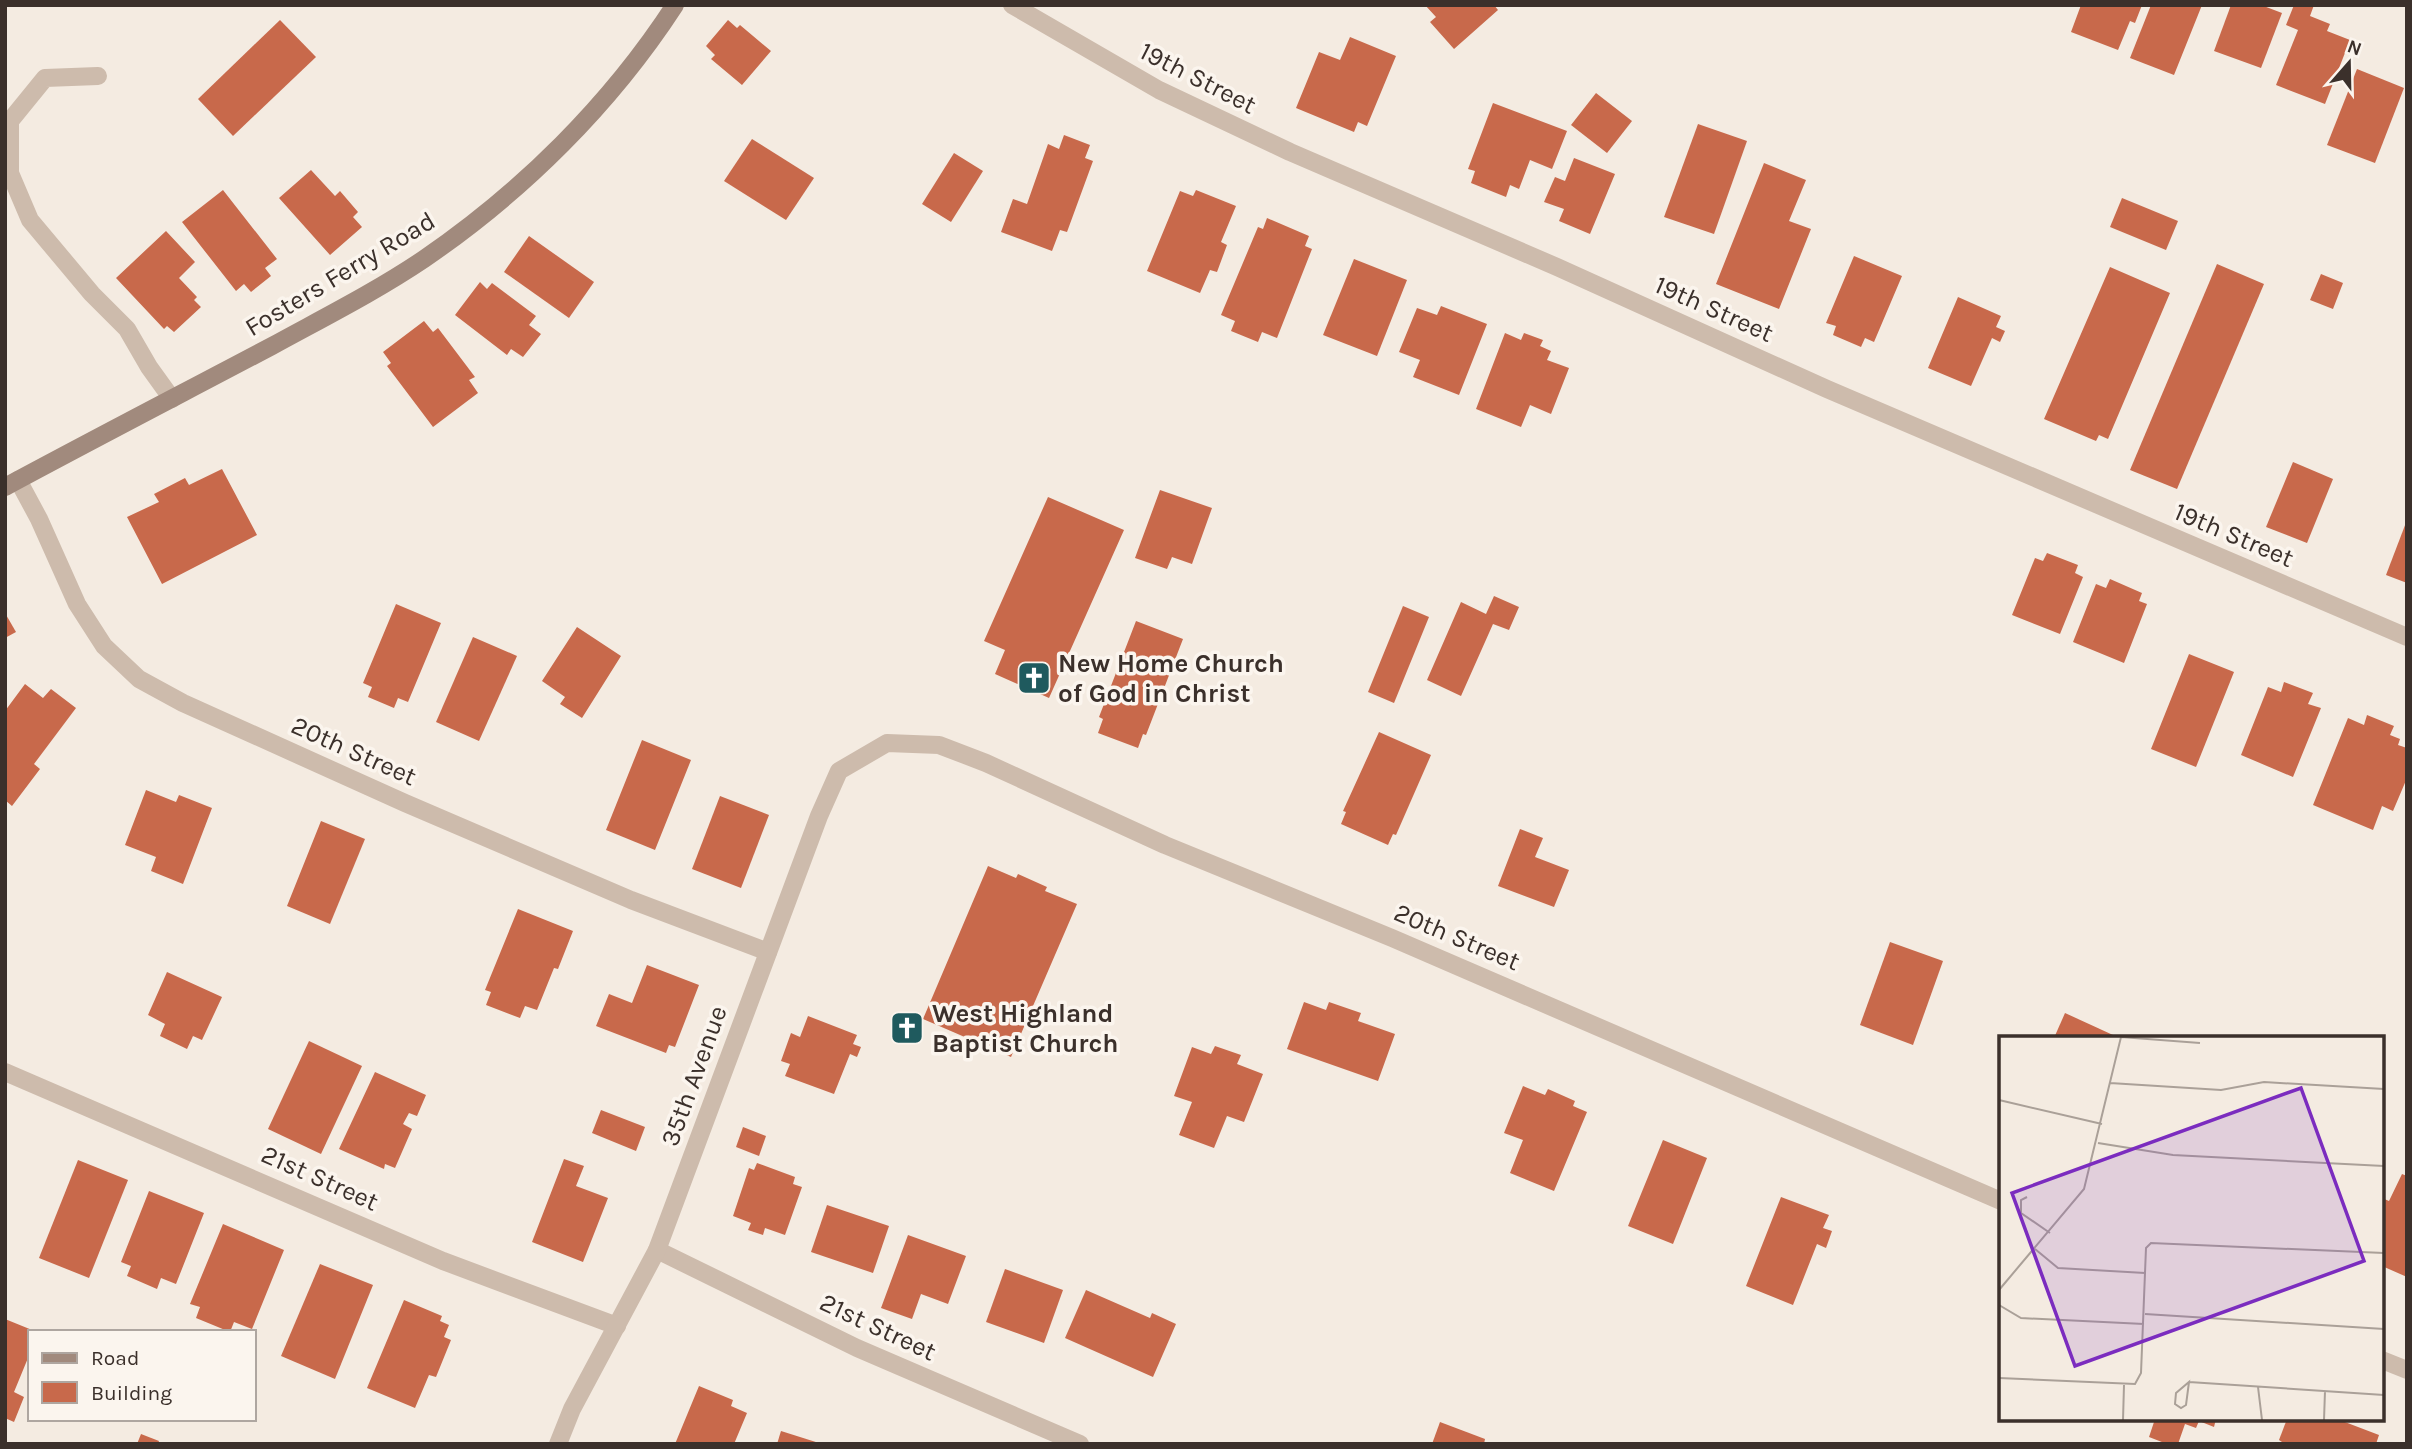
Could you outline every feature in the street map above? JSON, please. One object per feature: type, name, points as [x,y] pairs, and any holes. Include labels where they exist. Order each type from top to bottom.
[{"type":"street","name":"Fosters Ferry Road","points":[[11,484],[361,298],[423,260],[537,169],[623,77],[676,5]]},
{"type":"street","name":"19th Street","points":[[1012,5],[1159,90],[1290,152],[1570,272],[1827,390],[2407,637]]},
{"type":"street","points":[[98,76],[45,78],[10,121],[10,173],[30,220],[92,294],[127,329],[172,400]]},
{"type":"street","name":"20th Street","points":[[11,484],[39,519],[77,604],[104,646],[139,679],[183,703],[405,803],[631,900],[768,952]]},
{"type":"street","name":"20th Street","points":[[887,743],[939,745],[986,763],[1165,845],[1392,938],[1999,1200]]},
{"type":"street","name":"35th Avenue","points":[[558,1444],[572,1409],[657,1250],[839,771],[887,743]]},
{"type":"street","name":"21st Street","points":[[5,1072],[443,1261],[617,1326]]},
{"type":"street","name":"21st Street","points":[[657,1250],[857,1348],[1080,1444]]},
{"type":"street","points":[[2384,1361],[2407,1370]]},
{"type":"building","points":[[1425,5],[1494,5],[1498,10],[1454,49],[1430,22],[1436,17]]},
{"type":"building","points":[[2081,5],[2142,5],[2135,23],[2130,21],[2118,50],[2071,32]]},
{"type":"building","points":[[2151,5],[2202,5],[2174,75],[2130,58]]},
{"type":"building","points":[[2231,5],[2261,5],[2282,13],[2261,68],[2214,51]]},
{"type":"building","points":[[2294,5],[2314,5],[2310,16],[2330,24],[2327,31],[2350,40],[2325,104],[2276,85],[2298,30],[2286,25]]},
{"type":"building","points":[[280,20],[316,57],[233,136],[198,99]]},
{"type":"building","points":[[728,20],[737,28],[740,25],[771,51],[742,85],[711,59],[715,55],[706,46]]},
{"type":"building","points":[[1350,37],[1396,56],[1367,126],[1358,122],[1354,132],[1296,108],[1319,52],[1340,60]]},
{"type":"building","points":[[2357,69],[2404,88],[2375,163],[2327,145]]},
{"type":"building","points":[[1596,93],[1632,121],[1607,153],[1571,125]]},
{"type":"building","points":[[1493,103],[1567,131],[1552,169],[1530,160],[1519,189],[1510,185],[1506,197],[1471,183],[1475,171],[1468,169]]},
{"type":"building","points":[[1698,124],[1747,141],[1714,234],[1664,217]]},
{"type":"building","points":[[1064,135],[1090,145],[1085,158],[1093,161],[1067,232],[1060,230],[1052,251],[1001,232],[1013,199],[1027,204],[1048,144],[1059,149]]},
{"type":"building","points":[[752,139],[814,178],[786,220],[724,181]]},
{"type":"building","points":[[954,153],[983,171],[951,222],[922,204]]},
{"type":"building","points":[[1574,158],[1615,174],[1590,234],[1559,221],[1564,209],[1544,202],[1555,177],[1565,181]]},
{"type":"building","points":[[1764,163],[1806,180],[1789,221],[1811,229],[1779,309],[1716,284]]},
{"type":"building","points":[[311,170],[335,196],[340,191],[358,212],[353,217],[362,227],[330,255],[279,198]]},
{"type":"building","points":[[223,190],[277,259],[265,268],[271,276],[251,292],[244,284],[236,291],[182,222]]},
{"type":"building","points":[[1196,190],[1236,206],[1221,242],[1227,245],[1217,272],[1210,270],[1200,293],[1147,271],[1180,191],[1193,196]]},
{"type":"building","points":[[2122,198],[2178,221],[2166,250],[2110,227]]},
{"type":"building","points":[[1267,218],[1309,236],[1305,246],[1312,249],[1277,338],[1262,332],[1258,342],[1231,331],[1235,321],[1221,315],[1258,227],[1263,229]]},
{"type":"building","points":[[166,231],[195,262],[179,278],[197,297],[194,300],[201,307],[174,332],[167,326],[164,329],[116,278]]},
{"type":"building","points":[[529,236],[594,282],[569,318],[504,272]]},
{"type":"building","points":[[1854,256],[1902,276],[1874,342],[1865,338],[1861,347],[1833,335],[1836,326],[1826,323]]},
{"type":"building","points":[[1354,259],[1407,280],[1377,356],[1323,335]]},
{"type":"building","points":[[2217,264],[2264,284],[2177,489],[2130,470]]},
{"type":"building","points":[[2110,267],[2170,293],[2108,439],[2099,435],[2096,441],[2044,419]]},
{"type":"building","points":[[2321,274],[2343,283],[2333,309],[2310,300]]},
{"type":"building","points":[[480,282],[487,289],[492,283],[536,316],[529,325],[541,334],[523,357],[511,349],[507,355],[455,315]]},
{"type":"building","points":[[1958,297],[2001,316],[1996,327],[2005,331],[2000,342],[1992,338],[1971,386],[1928,368]]},
{"type":"building","points":[[1441,306],[1487,324],[1459,395],[1413,377],[1420,360],[1399,352],[1417,308],[1437,315]]},
{"type":"building","points":[[424,321],[433,332],[438,328],[475,377],[469,380],[478,393],[433,427],[387,366],[391,363],[383,352]]},
{"type":"building","points":[[1505,333],[1521,340],[1524,333],[1543,340],[1540,346],[1551,351],[1547,360],[1569,368],[1551,414],[1530,405],[1521,427],[1476,409]]},
{"type":"building","points":[[2293,462],[2333,479],[2307,543],[2266,527]]},
{"type":"building","points":[[222,469],[257,535],[162,584],[127,517],[159,502],[154,494],[185,478],[189,485]]},
{"type":"building","points":[[1160,490],[1212,508],[1192,564],[1172,557],[1167,569],[1135,558]]},
{"type":"building","points":[[1048,497],[1124,530],[1049,698],[995,674],[1005,650],[984,641]]},
{"type":"building","points":[[2407,520],[2407,583],[2386,575]]},
{"type":"building","points":[[2047,553],[2078,565],[2075,573],[2083,577],[2060,634],[2012,615],[2035,558],[2043,561]]},
{"type":"building","points":[[2110,579],[2142,593],[2139,601],[2147,604],[2124,663],[2073,642],[2096,584],[2106,588]]},
{"type":"building","points":[[1494,596],[1519,607],[1509,630],[1493,624],[1461,696],[1427,680],[1461,602],[1486,614]]},
{"type":"building","points":[[396,604],[441,623],[408,702],[398,698],[394,708],[368,697],[372,687],[363,683]]},
{"type":"building","points":[[1403,606],[1429,617],[1394,703],[1368,692]]},
{"type":"building","points":[[5,613],[16,632],[5,638]]},
{"type":"building","points":[[1136,621],[1183,639],[1146,735],[1143,734],[1138,748],[1098,733],[1103,719],[1099,717]]},
{"type":"building","points":[[577,627],[621,656],[582,718],[560,704],[565,697],[542,681]]},
{"type":"building","points":[[473,637],[517,656],[479,741],[436,722]]},
{"type":"building","points":[[2189,654],[2234,672],[2196,767],[2151,749]]},
{"type":"building","points":[[2284,682],[2313,693],[2308,704],[2321,708],[2293,777],[2241,755],[2268,687],[2281,692]]},
{"type":"building","points":[[25,684],[43,698],[51,689],[76,708],[34,764],[40,769],[12,806],[5,800],[5,711]]},
{"type":"building","points":[[2367,715],[2394,726],[2390,735],[2400,739],[2398,745],[2407,748],[2407,778],[2393,811],[2382,806],[2373,830],[2313,805],[2348,718],[2364,725]]},
{"type":"building","points":[[1379,732],[1431,755],[1396,835],[1393,834],[1388,845],[1341,824],[1346,812],[1343,811]]},
{"type":"building","points":[[642,740],[691,760],[655,850],[606,830]]},
{"type":"building","points":[[146,790],[176,802],[179,795],[212,808],[183,884],[151,871],[156,857],[125,845]]},
{"type":"building","points":[[720,796],[769,815],[741,888],[692,869]]},
{"type":"building","points":[[321,821],[365,839],[330,924],[287,906]]},
{"type":"building","points":[[1520,829],[1543,838],[1535,857],[1569,870],[1554,907],[1498,886]]},
{"type":"building","points":[[988,866],[1016,878],[1018,874],[1047,887],[1045,891],[1077,904],[1011,1057],[923,1019]]},
{"type":"building","points":[[518,909],[573,931],[558,969],[554,968],[537,1010],[525,1006],[520,1018],[486,1005],[491,992],[485,990]]},
{"type":"building","points":[[1890,942],[1943,961],[1913,1045],[1860,1025]]},
{"type":"building","points":[[647,965],[699,985],[675,1047],[669,1045],[666,1053],[596,1026],[609,994],[632,1003]]},
{"type":"building","points":[[167,972],[222,997],[202,1040],[193,1036],[187,1049],[160,1036],[165,1024],[148,1015]]},
{"type":"building","points":[[1304,1002],[1326,1010],[1329,1002],[1361,1013],[1358,1021],[1395,1034],[1378,1081],[1287,1049]]},
{"type":"building","points":[[2065,1013],[2113,1035],[2112,1036],[2055,1036]]},
{"type":"building","points":[[808,1016],[857,1035],[853,1044],[861,1047],[857,1057],[850,1054],[834,1094],[785,1076],[790,1064],[781,1061],[791,1033],[800,1037]]},
{"type":"building","points":[[309,1041],[362,1066],[321,1154],[268,1129]]},
{"type":"building","points":[[1215,1046],[1241,1055],[1237,1064],[1263,1074],[1244,1122],[1227,1116],[1214,1148],[1179,1135],[1192,1102],[1174,1096],[1192,1047],[1211,1054]]},
{"type":"building","points":[[375,1072],[426,1095],[417,1116],[409,1113],[403,1124],[412,1129],[395,1168],[385,1164],[384,1169],[339,1149]]},
{"type":"building","points":[[1523,1086],[1545,1095],[1548,1089],[1575,1101],[1573,1106],[1587,1112],[1554,1191],[1510,1173],[1523,1140],[1504,1133]]},
{"type":"building","points":[[601,1110],[645,1127],[636,1151],[592,1133]]},
{"type":"building","points":[[743,1127],[766,1136],[759,1156],[736,1147]]},
{"type":"building","points":[[1663,1140],[1707,1158],[1673,1244],[1628,1226]]},
{"type":"building","points":[[564,1159],[584,1166],[576,1186],[608,1198],[583,1262],[532,1242]]},
{"type":"building","points":[[78,1160],[128,1180],[89,1278],[39,1258]]},
{"type":"building","points":[[757,1163],[795,1177],[793,1184],[802,1187],[785,1235],[765,1228],[763,1235],[748,1230],[751,1223],[733,1216],[749,1168],[754,1170]]},
{"type":"building","points":[[2402,1174],[2407,1176],[2407,1277],[2384,1267],[2384,1199],[2389,1201]]},
{"type":"building","points":[[149,1191],[204,1213],[176,1284],[161,1278],[157,1289],[127,1276],[131,1266],[121,1262]]},
{"type":"building","points":[[1781,1197],[1829,1215],[1823,1228],[1832,1231],[1826,1248],[1817,1244],[1793,1305],[1746,1286]]},
{"type":"building","points":[[827,1205],[889,1226],[873,1273],[811,1252]]},
{"type":"building","points":[[223,1224],[284,1250],[252,1329],[234,1322],[231,1330],[225,1330],[196,1318],[200,1307],[190,1304]]},
{"type":"building","points":[[908,1235],[966,1256],[948,1304],[921,1294],[912,1319],[881,1308]]},
{"type":"building","points":[[320,1264],[373,1285],[335,1379],[281,1356]]},
{"type":"building","points":[[1005,1269],[1063,1290],[1044,1343],[986,1322]]},
{"type":"building","points":[[1086,1290],[1150,1318],[1152,1313],[1176,1324],[1153,1377],[1065,1338]]},
{"type":"building","points":[[404,1300],[442,1316],[440,1321],[449,1325],[444,1337],[451,1340],[436,1377],[429,1375],[415,1408],[367,1388]]},
{"type":"building","points":[[5,1319],[32,1330],[28,1330],[28,1358],[14,1392],[24,1397],[14,1422],[5,1418]]},
{"type":"building","points":[[699,1386],[733,1400],[731,1406],[747,1413],[734,1444],[675,1444]]},
{"type":"building","points":[[2154,1421],[2199,1421],[2196,1428],[2185,1424],[2178,1444],[2167,1444],[2149,1437]]},
{"type":"building","points":[[2199,1421],[2216,1421],[2214,1427]]},
{"type":"building","points":[[2286,1421],[2342,1421],[2379,1435],[2376,1444],[2285,1444],[2279,1440]]},
{"type":"building","points":[[1440,1422],[1485,1439],[1484,1444],[1432,1444]]},
{"type":"building","points":[[781,1431],[819,1443],[819,1444],[777,1444]]},
{"type":"building","points":[[141,1434],[159,1441],[158,1444],[137,1444]]},
{"type":"place","name":"New Home Church of God in Christ","points":[[1034,678]]},
{"type":"place","name":"West Highland Baptist Church","points":[[907,1028]]}]
